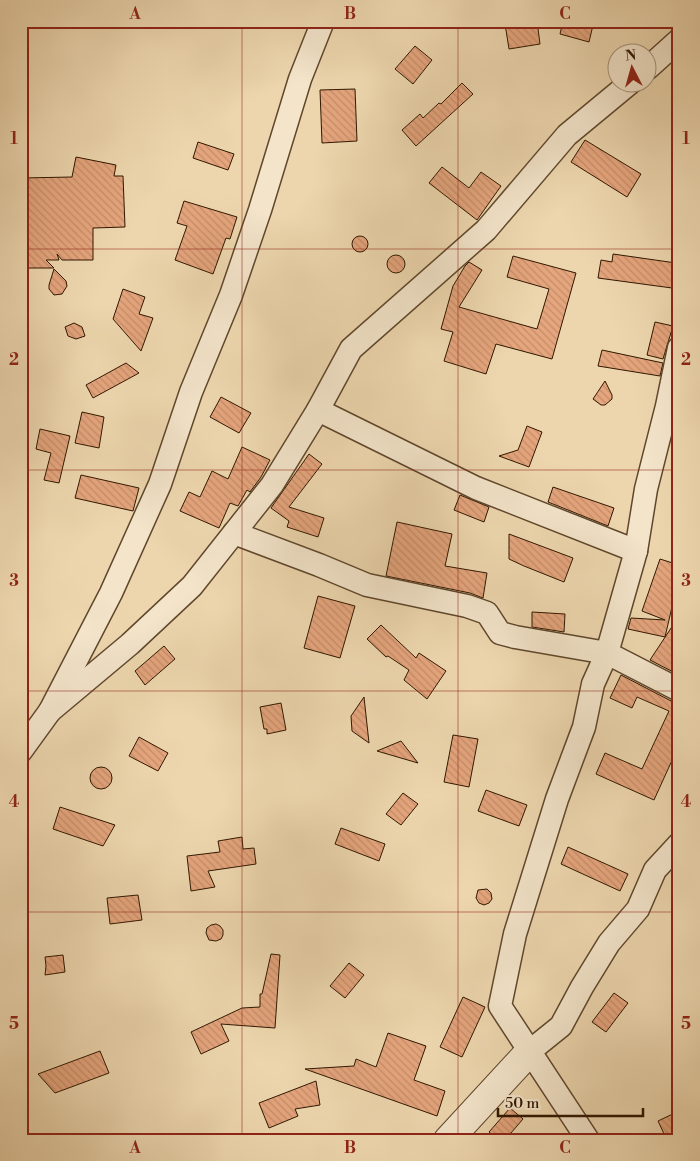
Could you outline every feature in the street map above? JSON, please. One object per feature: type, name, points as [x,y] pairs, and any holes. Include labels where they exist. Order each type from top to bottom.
[{"type":"street","points":[[21,751],[50,711],[111,594],[160,484],[191,392],[231,296],[260,210],[300,79],[323,21]]},
{"type":"street","points":[[658,59],[679,40]]},
{"type":"street","points":[[50,711],[130,644],[192,586],[272,485],[318,410],[351,349],[486,230],[568,135],[619,92]]},
{"type":"street","points":[[588,1140],[500,1006],[515,934],[557,798],[584,727],[593,684],[607,652],[636,552],[646,489],[673,410],[679,348]]},
{"type":"street","points":[[318,410],[476,488],[636,552]]},
{"type":"street","points":[[234,533],[319,564],[367,585],[468,606],[487,613],[500,633],[607,652],[679,690]]},
{"type":"street","points":[[448,1140],[530,1051],[562,1026],[582,987],[609,943],[638,909],[655,870],[679,844]]},
{"type":"building","points":[[515,21],[537,21],[540,44],[509,49],[505,24],[515,23]]},
{"type":"building","points":[[563,21],[594,21],[589,42],[560,34]]},
{"type":"building","points":[[415,46],[432,60],[413,84],[395,69]]},
{"type":"building","points":[[462,83],[473,94],[416,146],[402,130],[420,114],[423,118],[439,103],[441,104]]},
{"type":"building","points":[[355,89],[357,141],[322,143],[320,90]]},
{"type":"building","points":[[585,140],[641,174],[627,197],[571,162]]},
{"type":"building","points":[[198,142],[234,154],[228,170],[193,158]]},
{"type":"building","points":[[76,157],[116,165],[114,176],[123,176],[125,227],[93,228],[93,260],[62,260],[57,254],[59,260],[46,260],[54,268],[21,268],[21,178],[72,177]]},
{"type":"building","points":[[442,167],[469,188],[481,172],[501,186],[477,220],[429,183]]},
{"type":"building","points":[[184,201],[237,217],[230,239],[226,238],[213,274],[175,260],[187,226],[177,223]]},
{"type":"building","points":[[357,236],[363,236],[368,241],[366,250],[357,252],[352,247],[352,241]]},
{"type":"building","points":[[613,254],[676,263],[672,288],[598,278],[601,260],[612,262]]},
{"type":"building","points":[[396,255],[402,258],[405,264],[402,270],[396,273],[390,270],[387,264],[390,258]]},
{"type":"building","points":[[513,256],[576,273],[552,359],[496,344],[486,374],[444,361],[453,332],[441,329],[453,286],[469,262],[482,270],[459,307],[537,329],[549,289],[507,277]]},
{"type":"building","points":[[54,269],[66,281],[67,286],[62,294],[54,295],[49,289]]},
{"type":"building","points":[[123,289],[145,297],[139,314],[153,318],[141,351],[113,319]]},
{"type":"building","points":[[655,322],[673,326],[663,359],[647,355]]},
{"type":"building","points":[[74,323],[82,327],[85,336],[76,339],[68,336],[65,327]]},
{"type":"building","points":[[602,350],[663,363],[660,376],[598,366]]},
{"type":"building","points":[[126,363],[139,373],[93,398],[86,385]]},
{"type":"building","points":[[605,381],[612,399],[605,405],[601,405],[593,399]]},
{"type":"building","points":[[221,397],[251,413],[239,433],[210,417]]},
{"type":"building","points":[[82,412],[104,417],[99,448],[75,443]]},
{"type":"building","points":[[527,426],[542,432],[529,467],[499,456],[518,450]]},
{"type":"building","points":[[40,429],[70,436],[59,483],[44,480],[51,453],[36,449]]},
{"type":"building","points":[[242,447],[270,460],[261,477],[250,492],[247,490],[238,506],[230,503],[219,528],[180,511],[189,492],[200,497],[212,471],[228,479]]},
{"type":"building","points":[[309,454],[322,464],[289,507],[324,518],[318,537],[287,527],[289,521],[271,508]]},
{"type":"building","points":[[81,475],[139,488],[133,511],[75,498]]},
{"type":"building","points":[[553,487],[614,508],[608,526],[548,502]]},
{"type":"building","points":[[460,495],[489,507],[484,522],[454,510]]},
{"type":"building","points":[[397,522],[452,534],[445,566],[487,573],[483,598],[470,593],[386,576]]},
{"type":"building","points":[[509,534],[573,558],[564,582],[509,559]]},
{"type":"building","points":[[660,559],[679,565],[679,591],[676,590],[665,637],[628,629],[631,618],[665,620],[642,611]]},
{"type":"building","points":[[318,596],[355,606],[340,658],[304,648]]},
{"type":"building","points":[[532,612],[565,614],[564,632],[532,627]]},
{"type":"building","points":[[679,616],[679,675],[650,660]]},
{"type":"building","points":[[381,625],[416,658],[419,653],[446,671],[427,699],[404,680],[409,670],[388,656],[386,657],[367,639]]},
{"type":"building","points":[[164,646],[175,659],[145,685],[135,671]]},
{"type":"building","points":[[621,675],[673,702],[679,703],[679,745],[654,800],[596,774],[605,753],[642,769],[669,711],[637,697],[632,708],[610,698]]},
{"type":"building","points":[[364,697],[369,743],[352,731],[351,716]]},
{"type":"building","points":[[281,703],[286,730],[267,734],[267,729],[264,729],[260,707]]},
{"type":"building","points":[[453,735],[478,739],[469,787],[444,782]]},
{"type":"building","points":[[139,737],[168,753],[158,771],[129,756]]},
{"type":"building","points":[[401,741],[418,763],[377,751]]},
{"type":"building","points":[[101,767],[109,770],[112,778],[109,786],[101,789],[93,786],[90,778],[93,770]]},
{"type":"building","points":[[486,790],[527,805],[519,826],[478,811]]},
{"type":"building","points":[[403,793],[418,804],[401,825],[386,814]]},
{"type":"building","points":[[60,807],[115,825],[103,846],[53,829]]},
{"type":"building","points":[[341,828],[385,844],[379,861],[335,844]]},
{"type":"building","points":[[242,837],[243,849],[254,848],[256,864],[208,871],[215,887],[191,891],[187,856],[220,852],[218,841]]},
{"type":"building","points":[[568,847],[628,874],[620,891],[561,864]]},
{"type":"building","points":[[487,889],[491,893],[492,899],[484,905],[479,903],[476,898],[478,890]]},
{"type":"building","points":[[138,895],[142,920],[110,924],[107,898]]},
{"type":"building","points":[[216,924],[223,930],[223,935],[221,939],[216,941],[209,940],[206,933],[207,928]]},
{"type":"building","points":[[271,954],[280,955],[275,1028],[221,1024],[229,1041],[201,1054],[191,1032],[242,1008],[260,1007],[260,994],[262,994]]},
{"type":"building","points":[[63,955],[65,972],[45,975],[45,957]]},
{"type":"building","points":[[349,963],[364,975],[345,998],[330,986]]},
{"type":"building","points":[[614,993],[628,1003],[606,1032],[592,1022]]},
{"type":"building","points":[[463,997],[485,1007],[462,1057],[440,1047]]},
{"type":"building","points":[[388,1033],[426,1046],[414,1080],[445,1091],[437,1116],[305,1069],[354,1066],[356,1059],[376,1067]]},
{"type":"building","points":[[100,1051],[109,1073],[55,1093],[38,1074]]},
{"type":"building","points":[[316,1081],[320,1105],[295,1109],[298,1116],[269,1128],[259,1103]]},
{"type":"building","points":[[510,1108],[523,1119],[505,1140],[498,1140],[489,1132]]},
{"type":"building","points":[[679,1111],[679,1130],[665,1136],[658,1121]]}]
